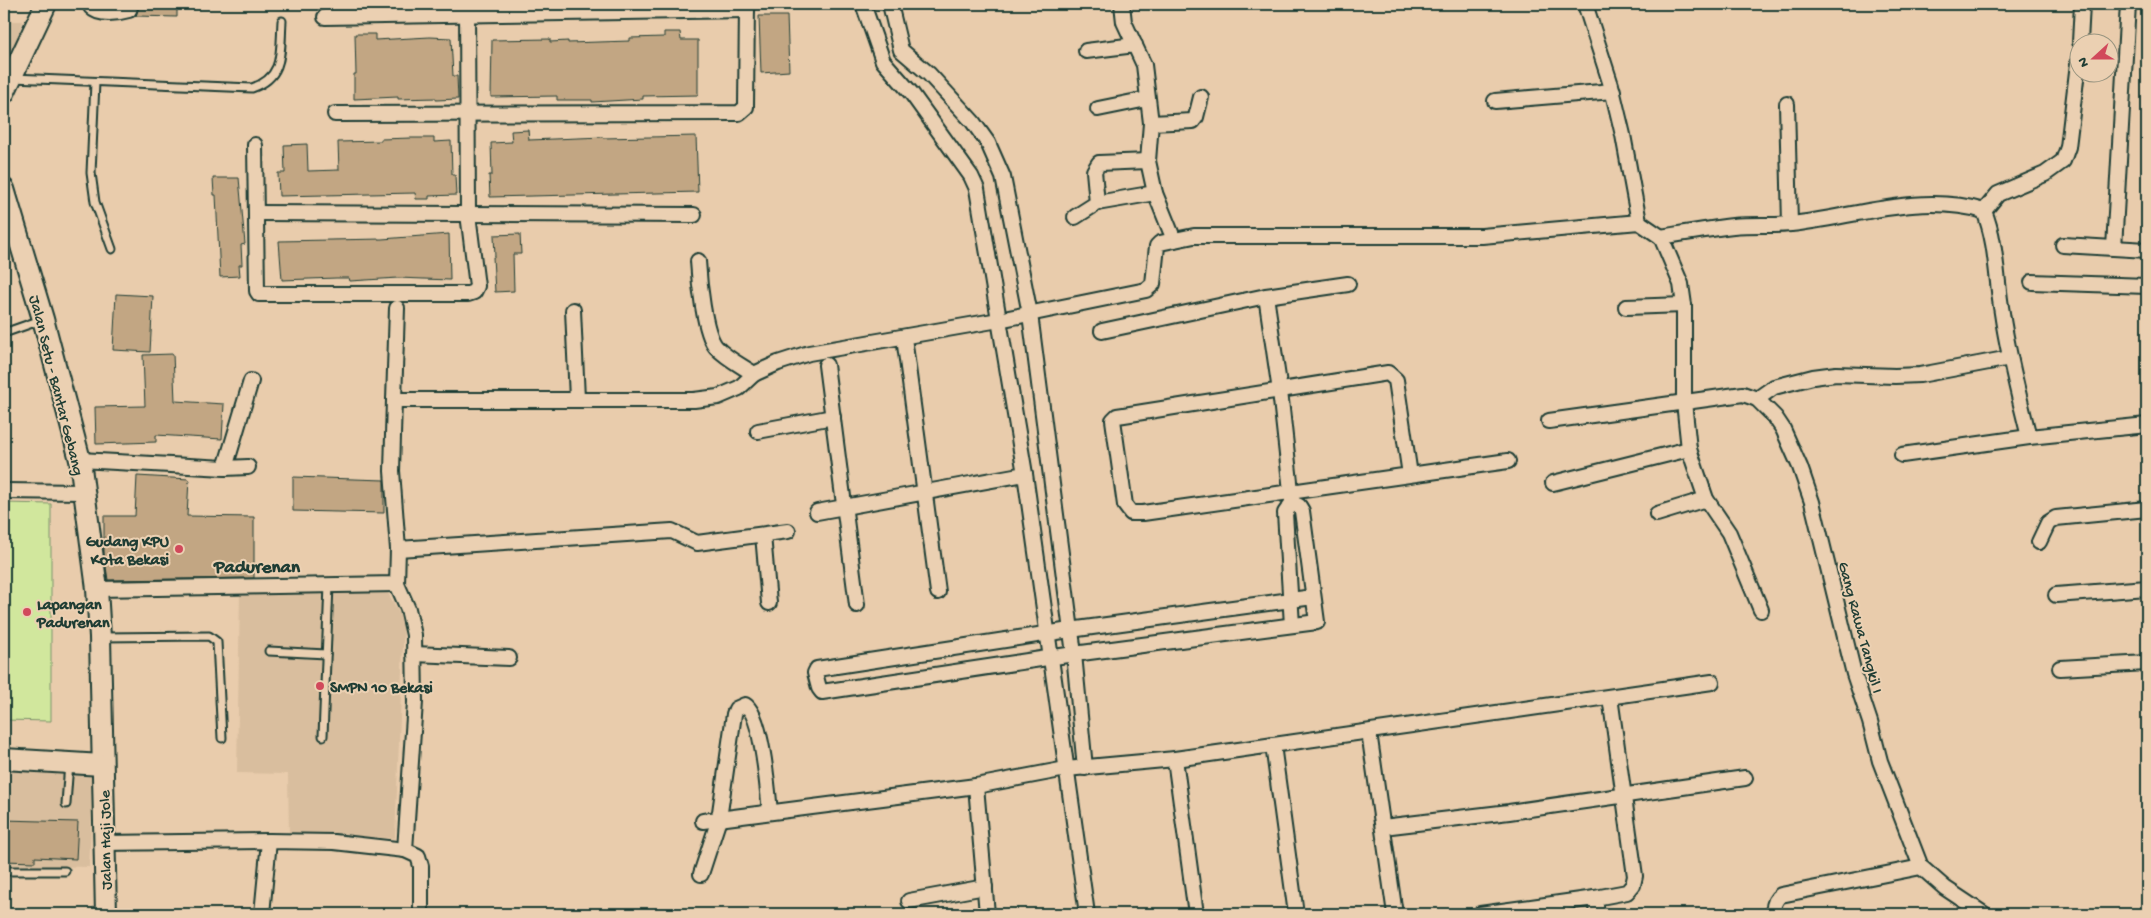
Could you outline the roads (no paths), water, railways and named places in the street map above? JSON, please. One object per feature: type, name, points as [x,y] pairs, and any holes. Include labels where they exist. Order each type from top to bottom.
[{"type":"main road","points":[[7,85],[46,4]]},
{"type":"main road","name":"Jalan Setu - Bantar Gebang","points":[[4,188],[43,319],[80,460],[82,492],[97,590],[100,637],[102,765]]},
{"type":"main road","points":[[4,760],[102,765]]},
{"type":"main road","name":"Jalan Haji Jole","points":[[102,765],[106,914]]},
{"type":"street","points":[[92,4],[94,10],[99,12],[124,12],[130,10],[131,4]]},
{"type":"street","points":[[863,4],[883,61],[912,94],[971,176],[977,189],[1025,474],[1087,914]]},
{"type":"street","points":[[890,4],[901,50],[929,74],[973,122],[997,161],[1003,176],[1030,314],[1074,654],[1085,768]]},
{"type":"street","points":[[1122,4],[1124,22],[1144,65],[1151,123],[1148,161],[1155,193],[1174,240]]},
{"type":"street","points":[[1585,4],[1613,91],[1623,135],[1638,222]]},
{"type":"street","points":[[2081,32],[2082,4]]},
{"type":"street","points":[[2114,248],[2128,4]]},
{"type":"street","points":[[325,18],[467,9],[747,7],[746,108],[739,113],[336,114]]},
{"type":"street","points":[[255,145],[257,291],[259,294],[395,296],[468,294],[474,292],[477,286],[468,214],[467,9]]},
{"type":"street","points":[[1086,51],[1135,45]]},
{"type":"street","points":[[883,61],[901,50]]},
{"type":"street","points":[[1984,211],[1998,194],[2045,174],[2063,161],[2068,147],[2076,82]]},
{"type":"street","points":[[1495,101],[1613,91]]},
{"type":"street","points":[[1151,123],[1193,121],[1201,97]]},
{"type":"street","points":[[1098,109],[1147,99]]},
{"type":"street","points":[[1787,104],[1790,224]]},
{"type":"street","points":[[1097,203],[1094,171],[1099,163],[1148,161]]},
{"type":"street","points":[[1075,217],[1097,203],[1155,193]]},
{"type":"street","points":[[1661,237],[1734,226],[1790,224],[1893,206],[1941,204],[1968,206],[1984,211],[1990,224],[1996,260],[1997,282],[2010,358],[2029,437]]},
{"type":"street","points":[[256,212],[694,215]]},
{"type":"street","points":[[394,400],[577,399],[662,401],[718,397],[739,388],[754,374],[778,363],[809,353],[999,320],[1146,290],[1153,284],[1157,246],[1160,243],[1194,236],[1482,236],[1638,222],[1661,237],[1681,284],[1684,305],[1684,402],[1689,449],[1706,499],[1729,533],[1761,610]]},
{"type":"street","points":[[2063,245],[2147,250]]},
{"type":"street","points":[[698,260],[709,333],[713,343],[723,353],[754,374]]},
{"type":"street","points":[[2032,282],[2147,286]]},
{"type":"street","points":[[1102,331],[1266,296],[1348,284]]},
{"type":"street","points":[[1266,296],[1280,391],[1291,497],[1285,513],[1292,625]]},
{"type":"street","points":[[1626,307],[1684,305]]},
{"type":"street","points":[[397,308],[392,471],[398,549],[397,584],[408,609],[414,635],[416,702],[405,850]]},
{"type":"street","points":[[573,310],[577,399]]},
{"type":"street","points":[[905,345],[938,592]]},
{"type":"street","points":[[1549,420],[1765,392],[1836,374],[1920,375],[2010,358]]},
{"type":"street","points":[[826,365],[857,605]]},
{"type":"street","points":[[1410,475],[1396,380],[1391,374],[1385,373],[1124,415],[1118,416],[1113,420],[1125,506],[1131,513],[1291,497],[1410,475],[1508,461]]},
{"type":"street","points":[[225,468],[251,381]]},
{"type":"street","name":"Gang Rawa Tangkil I","points":[[1765,392],[1771,412],[1783,429],[1812,502],[1854,674],[1870,722],[1880,761],[1921,867],[1945,888],[1984,914]]},
{"type":"street","points":[[758,431],[833,417]]},
{"type":"street","points":[[1902,455],[2029,437],[2147,425]]},
{"type":"street","points":[[1553,483],[1689,449]]},
{"type":"street","points":[[80,460],[248,468]]},
{"type":"street","points":[[817,512],[1025,474]]},
{"type":"street","points":[[4,491],[82,492]]},
{"type":"street","points":[[1291,497],[1302,511],[1317,622],[1074,654],[822,692],[820,691],[815,673],[817,668],[1070,630],[1313,597]]},
{"type":"street","points":[[1657,514],[1706,499]]},
{"type":"street","points":[[2039,542],[2048,523],[2056,518],[2147,509]]},
{"type":"street","points":[[398,549],[672,531],[697,543],[788,531]]},
{"type":"street","points":[[763,534],[769,603]]},
{"type":"street","points":[[1289,577],[1310,576]]},
{"type":"street","points":[[97,590],[397,584]]},
{"type":"street","points":[[2056,595],[2147,588]]},
{"type":"street","points":[[414,654],[510,658]]},
{"type":"street","points":[[2060,668],[2147,663]]},
{"type":"street","points":[[703,821],[976,786],[1066,769],[1175,759],[1712,682]]},
{"type":"street","points":[[1480,914],[1627,892],[1633,885],[1635,876],[1610,697]]},
{"type":"street","points":[[701,874],[719,819],[734,714],[736,709],[746,706],[751,709],[760,736],[770,812]]},
{"type":"street","points":[[1369,732],[1395,914]]},
{"type":"street","points":[[1273,745],[1296,914]]},
{"type":"street","points":[[1175,759],[1196,914]]},
{"type":"street","points":[[1383,827],[1624,796],[1745,778]]},
{"type":"street","points":[[976,786],[988,914]]},
{"type":"street","points":[[262,914],[269,840]]},
{"type":"street","points":[[103,843],[269,840],[334,842],[405,850],[418,856],[421,866],[421,914]]},
{"type":"street","points":[[1774,914],[1776,898],[1781,895],[1921,867]]},
{"type":"street","points":[[909,900],[985,887]]},
{"type":"street","points":[[1595,898],[1597,914]]},
{"type":"lane","points":[[7,85],[95,82],[252,88],[262,85],[274,76],[279,60],[282,21]]},
{"type":"lane","points":[[95,82],[91,173],[95,202],[112,249]]},
{"type":"lane","points":[[4,333],[43,319]]},
{"type":"lane","points":[[323,736],[329,585]]},
{"type":"lane","points":[[100,637],[209,636],[215,639],[217,642],[222,738]]},
{"type":"lane","points":[[269,651],[326,654]]},
{"type":"lane","points":[[66,804],[69,763]]},
{"type":"lane","points":[[4,871],[64,871]]},
{"type":"place","name":"Gudang KPU Kota Bekasi","points":[[179,549]]},
{"type":"place","name":"Lapangan Padurenan","points":[[27,612]]},
{"type":"place","name":"SMPN 10 Bekasi","points":[[320,686]]},
{"type":"district","name":"Padurenan","points":[[257,565]]}]
